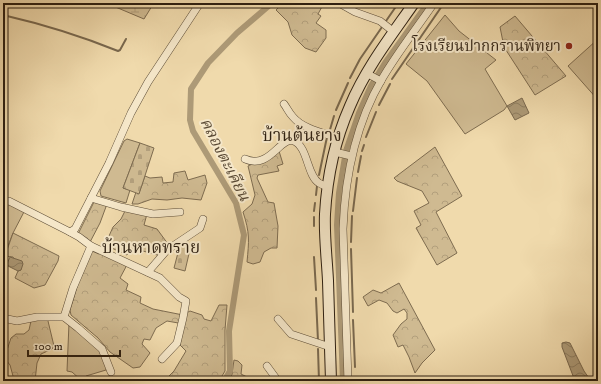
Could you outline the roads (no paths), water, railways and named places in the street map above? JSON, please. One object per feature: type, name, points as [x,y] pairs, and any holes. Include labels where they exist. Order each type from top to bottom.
[{"type":"main road","points":[[331,381],[325,217],[328,187],[344,154],[338,138],[350,106],[394,32],[414,3]]},
{"type":"street","points":[[70,232],[75,230],[148,82],[200,3]]},
{"type":"street","points":[[339,3],[355,12],[380,21],[394,32]]},
{"type":"street","points":[[348,381],[343,229],[344,154],[357,135],[380,80],[434,3]]},
{"type":"street","points":[[369,74],[380,80]]},
{"type":"street","points":[[284,104],[291,115],[304,126],[338,138]]},
{"type":"street","points":[[245,159],[252,162],[261,161],[288,141],[293,141],[298,144],[305,155],[312,174],[318,183],[328,187]]},
{"type":"street","points":[[91,198],[121,207],[153,214],[180,212]]},
{"type":"street","points":[[3,202],[9,201],[79,236],[91,246],[160,278],[179,297],[186,300],[177,344],[162,359]]},
{"type":"street","points":[[148,272],[168,250],[200,228],[203,219]]},
{"type":"street","points":[[64,317],[73,288],[91,246]]},
{"type":"street","points":[[3,318],[16,321],[37,317],[64,317],[102,349],[111,372]]},
{"type":"street","points":[[278,319],[291,334],[330,347]]},
{"type":"street","points":[[268,366],[278,381]]},
{"type":"water","points":[[522,98],[529,113],[515,120],[507,106]]},
{"type":"water","points":[[10,257],[22,261],[23,264],[21,270],[18,271],[8,266],[7,264]]},
{"type":"water","points":[[562,343],[570,343],[584,371],[591,381],[575,381],[562,347]]},
{"type":"waterway","name":"คลองตะเคียน","points":[[224,381],[230,371],[229,331],[244,235],[236,203],[193,131],[190,120],[191,89],[208,63],[237,33],[272,3]]},
{"type":"waterway","points":[[343,381],[337,225],[339,193],[346,151],[359,113],[371,86],[385,63],[428,3]]},
{"type":"waterway","points":[[392,79],[444,3]]},
{"type":"waterway","points":[[386,21],[397,5]]},
{"type":"waterway","points":[[3,15],[32,22],[90,40],[118,51],[126,39]]},
{"type":"waterway","points":[[350,78],[360,59],[382,27]]},
{"type":"waterway","points":[[336,110],[348,83]]},
{"type":"waterway","points":[[379,105],[390,84]]},
{"type":"waterway","points":[[366,137],[376,112]]},
{"type":"waterway","points":[[329,133],[334,116]]},
{"type":"waterway","points":[[319,175],[327,137]]},
{"type":"waterway","points":[[362,151],[364,145]]},
{"type":"waterway","points":[[358,172],[361,156]]},
{"type":"waterway","points":[[353,211],[357,178]]},
{"type":"waterway","points":[[316,195],[317,186]]},
{"type":"waterway","points":[[314,211],[315,203]]},
{"type":"waterway","points":[[351,242],[352,216]]},
{"type":"waterway","points":[[314,217],[314,226]]},
{"type":"waterway","points":[[351,249],[353,312]]},
{"type":"waterway","points":[[314,257],[316,290]]},
{"type":"waterway","points":[[316,298],[318,341]]},
{"type":"waterway","points":[[353,320],[355,367]]},
{"type":"waterway","points":[[318,349],[319,381]]},
{"type":"place","name":"โรงเรียนปากกรานพิทยา","points":[[569,46]]},
{"type":"district","name":"บ้านต้นยาง","points":[[302,135]]},
{"type":"district","name":"บ้านหาดทราย","points":[[151,247]]}]
